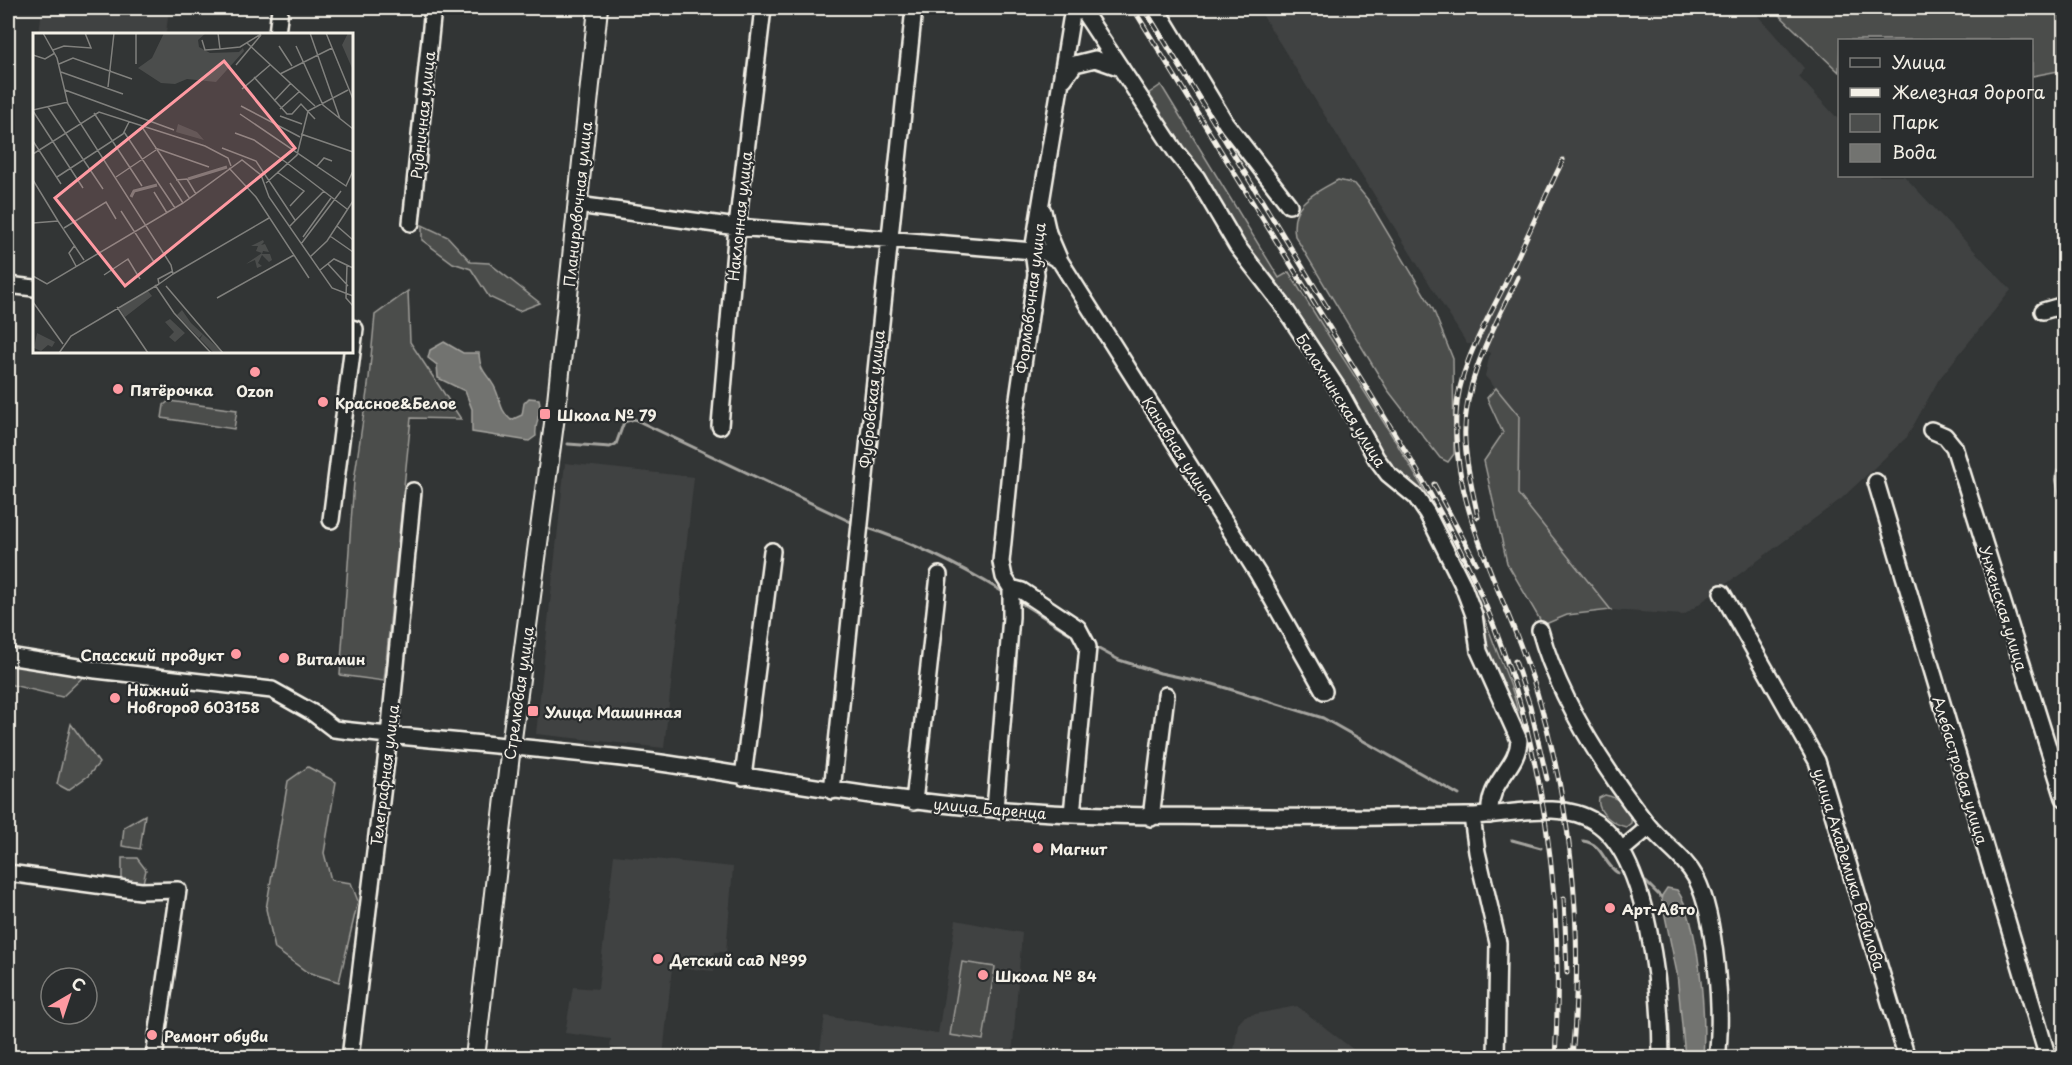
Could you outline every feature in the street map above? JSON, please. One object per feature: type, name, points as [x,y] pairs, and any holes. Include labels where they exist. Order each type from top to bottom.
[{"type":"main road","name":"Планировочная улица","points":[[557,401],[598,8]]},
{"type":"main road","name":"Стрелковая улица","points":[[475,1058],[511,746],[557,401]]},
{"type":"street","points":[[277,33],[280,8]]},
{"type":"street","name":"Рудничная улица","points":[[411,222],[433,8]]},
{"type":"street","name":"Наклонная улица","points":[[720,426],[737,227],[763,8]]},
{"type":"street","name":"Фубровская улица","points":[[832,791],[914,8]]},
{"type":"street","name":"Формовочная улица","points":[[995,809],[1011,588],[1001,570],[1001,562],[1016,409],[1036,274],[1033,251],[1063,82],[1073,8]]},
{"type":"street","name":"Балахнинская улица","points":[[1081,8],[1176,152],[1197,177],[1237,246],[1281,303],[1340,392],[1376,458],[1389,474],[1416,497],[1427,513],[1462,583],[1474,615],[1479,651],[1519,740],[1519,750],[1492,792],[1490,815]]},
{"type":"street","points":[[1156,8],[1225,122],[1289,205]]},
{"type":"street","points":[[1063,82],[1075,64],[1095,59],[1121,68]]},
{"type":"street","name":"Канавная улица","points":[[1041,203],[1048,233],[1060,261],[1258,574],[1324,691]]},
{"type":"street","points":[[578,205],[737,227],[1045,252],[1060,261]]},
{"type":"street","points":[[8,285],[33,288]]},
{"type":"street","points":[[2043,311],[2064,305]]},
{"type":"street","points":[[331,520],[350,352]]},
{"type":"street","name":"Унженская улица","points":[[1931,430],[1945,436],[1954,447],[2064,798]]},
{"type":"street","name":"Алебастровая улица","points":[[1875,482],[2048,1058]]},
{"type":"street","name":"Телеграфная улица","points":[[350,1058],[389,736],[413,491]]},
{"type":"street","points":[[743,777],[772,551]]},
{"type":"street","points":[[914,802],[939,575]]},
{"type":"street","points":[[1011,588],[1022,591],[1078,628],[1088,647],[1072,814]]},
{"type":"street","name":"улица Академика Вавилова","points":[[1722,593],[1817,760],[1907,1058]]},
{"type":"street","points":[[1540,630],[1555,676],[1604,764],[1648,827],[1670,845],[1696,878],[1711,925],[1720,1036],[1717,1058]]},
{"type":"street","name":"улица Баренца","points":[[8,656],[96,670],[272,690],[313,713],[334,729],[511,746],[662,764],[914,802],[1151,818],[1472,817],[1564,811],[1593,820],[1610,833],[1623,849]]},
{"type":"street","points":[[1151,818],[1166,695]]},
{"type":"street","points":[[1472,817],[1477,852],[1498,943],[1496,1058]]},
{"type":"street","points":[[1648,827],[1623,849],[1639,893],[1652,949],[1661,1009],[1661,1058]]},
{"type":"street","points":[[8,873],[141,891],[178,890],[154,1058]]},
{"type":"shaded area","points":[[42,8],[169,8],[166,33],[39,33]]},
{"type":"shaded area","points":[[1258,8],[1751,8],[1804,68],[1799,77],[1838,119],[1838,177],[1905,177],[2011,290],[1939,379],[1907,437],[1841,499],[1684,615],[1611,610],[1518,494],[1519,416],[1485,376],[1490,353],[1472,344],[1467,344]]},
{"type":"shaded area","points":[[565,463],[694,477],[664,748],[536,734]]},
{"type":"shaded area","name":"Детский сад №99","points":[[614,855],[733,867],[726,952],[715,952],[714,971],[672,967],[663,1056],[610,1047],[611,1039],[565,1033],[573,987],[598,989]]},
{"type":"shaded area","name":"Школа № 84","points":[[956,920],[1022,933],[1012,1057],[819,1058],[825,1016],[938,1034]]},
{"type":"shaded area","points":[[1297,1006],[1363,1057],[1233,1057],[1238,1024],[1245,1016]]},
{"type":"green space","points":[[1772,8],[2064,8],[2064,70],[2033,76],[2033,39],[1838,39],[1838,71]]},
{"type":"green space","points":[[1161,85],[1279,278],[1289,272],[1398,446],[1439,517],[1472,585],[1511,686],[1519,722],[1518,732],[1481,645],[1453,557],[1389,469],[1145,96]]},
{"type":"green space","points":[[1338,180],[1355,184],[1368,200],[1433,309],[1453,359],[1454,454],[1448,462],[1440,458],[1387,389],[1295,236],[1294,225],[1299,207],[1312,195]]},
{"type":"green space","points":[[422,225],[448,237],[471,262],[489,263],[540,303],[519,311],[489,297],[471,269],[453,263],[422,240]]},
{"type":"green space","points":[[408,291],[410,342],[461,419],[411,418],[384,681],[340,675],[354,481],[369,378],[375,315]]},
{"type":"green space","points":[[1496,388],[1519,416],[1518,494],[1611,610],[1567,615],[1543,625],[1507,563],[1484,461],[1503,433],[1487,398]]},
{"type":"green space","points":[[169,401],[237,410],[234,429],[162,418],[164,405]]},
{"type":"green space","points":[[8,663],[85,675],[62,697],[8,684]]},
{"type":"green space","points":[[71,724],[99,763],[88,776],[68,790],[57,784]]},
{"type":"green space","points":[[308,767],[336,782],[324,853],[331,880],[351,883],[358,901],[339,982],[307,972],[275,949],[266,909],[288,781]]},
{"type":"green space","points":[[1605,795],[1620,801],[1628,808],[1631,823],[1626,827],[1611,820],[1603,813],[1599,798]]},
{"type":"green space","points":[[145,815],[140,849],[122,846],[124,827]]},
{"type":"green space","points":[[122,858],[137,858],[146,870],[141,891],[122,883]]},
{"type":"green space","points":[[962,962],[995,967],[983,1040],[950,1035]]},
{"type":"water","points":[[444,342],[463,353],[479,353],[482,368],[494,386],[504,412],[511,420],[522,415],[524,403],[529,398],[539,399],[536,436],[529,441],[472,432],[472,409],[465,391],[438,378],[437,365],[428,358],[430,350]]},
{"type":"water","points":[[2057,470],[2064,470],[2064,516],[2055,477]]},
{"type":"water","points":[[1667,888],[1677,890],[1685,905],[1696,947],[1702,995],[1703,1057],[1685,1057],[1677,973],[1661,897]]},
{"type":"waterway","points":[[568,444],[610,447],[616,444],[624,422],[634,419],[853,523]]},
{"type":"waterway","points":[[865,527],[936,555],[1003,592]]},
{"type":"waterway","points":[[1018,601],[1077,638]]},
{"type":"waterway","points":[[1095,647],[1119,660],[1160,673],[1213,684],[1323,718],[1459,795]]},
{"type":"waterway","points":[[1512,840],[1541,848]]},
{"type":"waterway","points":[[1583,841],[1595,846],[1618,873]]},
{"type":"waterway","points":[[1646,882],[1661,897]]},
{"type":"railway","points":[[1133,8],[1414,465],[1479,590],[1520,703],[1545,819],[1556,938],[1555,1058]]},
{"type":"railway","points":[[1144,8],[1327,307]]},
{"type":"railway","points":[[1563,160],[1474,347],[1462,380],[1456,415],[1457,451],[1472,521],[1536,689],[1558,779],[1572,872],[1575,918],[1576,965],[1572,1058]]},
{"type":"railway","points":[[1478,517],[1466,450],[1465,418],[1481,356],[1518,277]]},
{"type":"railway","points":[[1434,484],[1476,563]]},
{"type":"railway","points":[[1515,661],[1530,706],[1547,779]]},
{"type":"railway","points":[[1564,898],[1567,973]]},
{"type":"place","name":"Ozon","points":[[255,372]]},
{"type":"place","name":"Пятёрочка","points":[[118,389]]},
{"type":"place","name":"Красное&Белое","points":[[323,402]]},
{"type":"place","name":"Школа № 79","points":[[545,414]]},
{"type":"place","name":"Спасский продукт","points":[[236,654]]},
{"type":"place","name":"Витамин","points":[[284,658]]},
{"type":"place","name":"Нижний Новгород 603158","points":[[115,698]]},
{"type":"place","name":"Улица Машинная","points":[[533,711]]},
{"type":"place","name":"Магнит","points":[[1038,848]]},
{"type":"place","name":"Арт-Авто","points":[[1610,908]]},
{"type":"place","name":"Детский сад №99","points":[[658,959]]},
{"type":"place","name":"Школа № 84","points":[[983,975]]},
{"type":"place","name":"Ремонт обуви","points":[[152,1035]]}]
